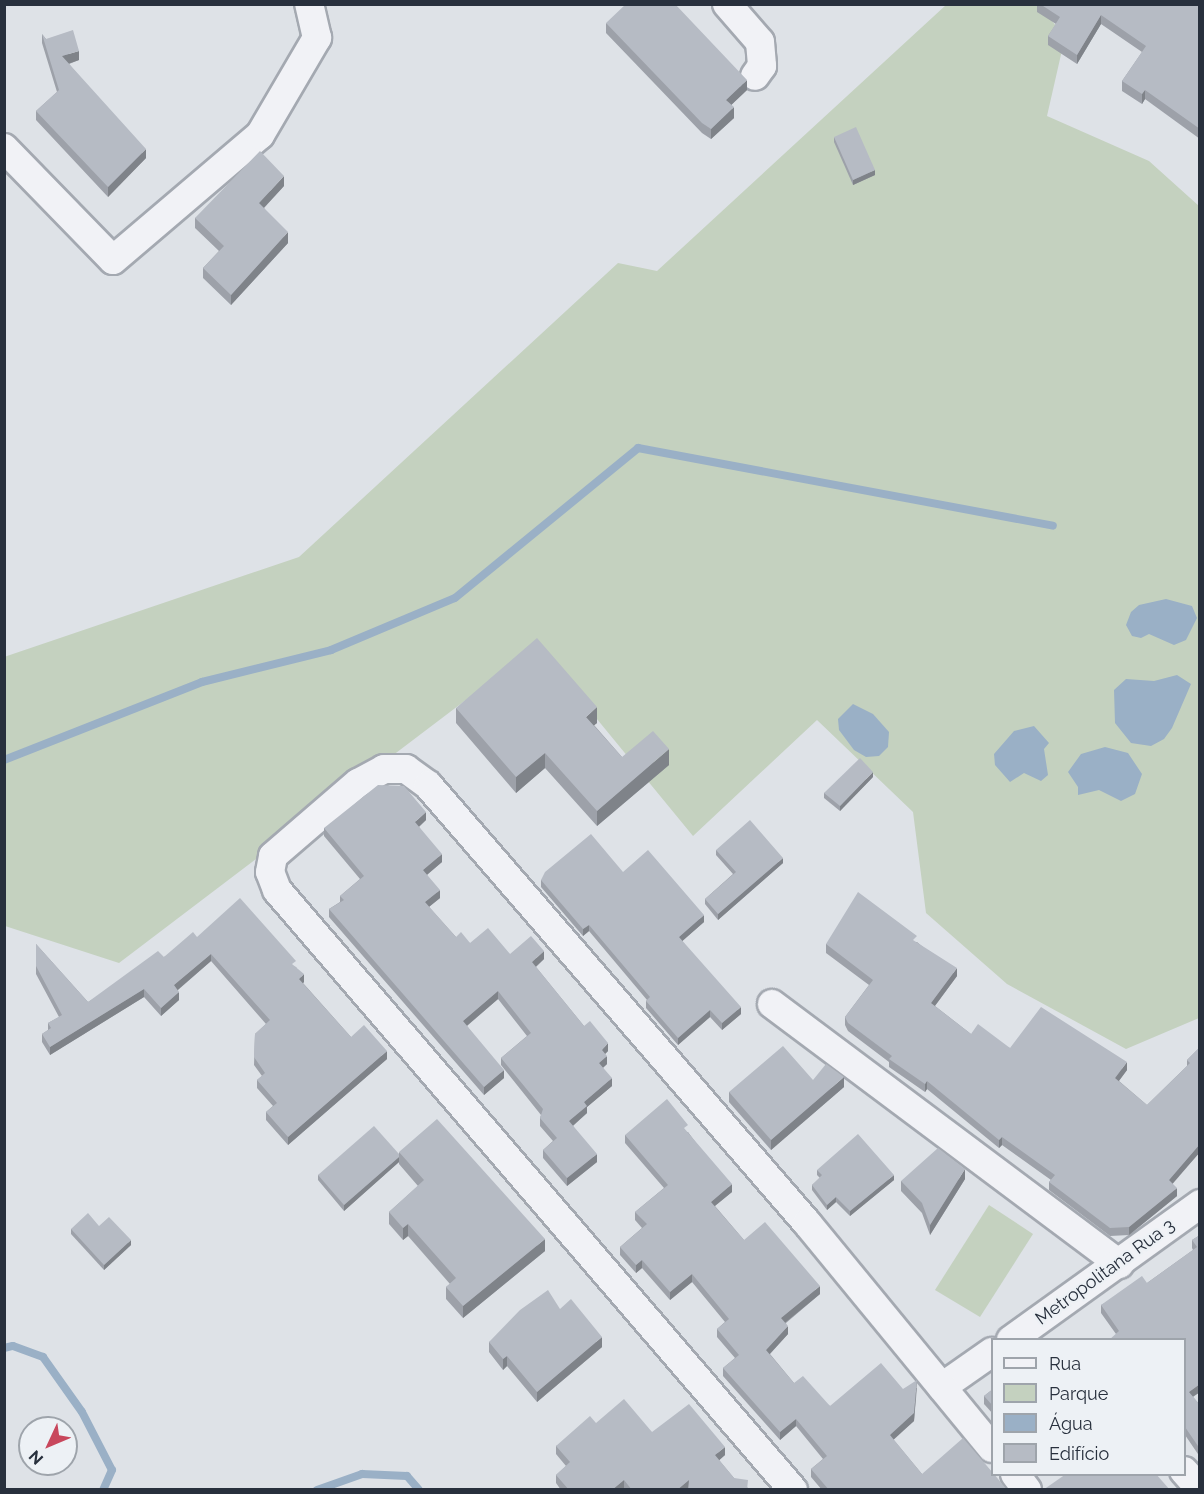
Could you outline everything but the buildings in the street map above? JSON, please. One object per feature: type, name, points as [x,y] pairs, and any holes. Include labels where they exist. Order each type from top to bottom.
[{"type":"street","points":[[4,148],[113,260],[260,135],[317,38],[309,4]]},
{"type":"street","points":[[727,4],[760,42],[762,66],[754,76]]},
{"type":"street","points":[[793,1490],[277,890],[270,872],[273,856],[358,783],[384,768],[406,770],[428,785],[807,1222],[991,1446]]},
{"type":"street","points":[[772,1004],[1120,1264]]},
{"type":"street","name":"Metropolitana Rua 3","points":[[1014,1338],[1120,1264],[1200,1204]]},
{"type":"street","points":[[942,1387],[991,1353]]},
{"type":"street","points":[[1186,1472],[1200,1489]]},
{"type":"street","points":[[1016,1476],[1027,1490]]},
{"type":"green space","points":[[946,5],[1039,5],[1065,37],[1047,116],[1149,161],[1199,206],[1199,1018],[1126,1049],[1007,984],[926,913],[913,812],[817,720],[693,836],[537,646],[119,963],[5,926],[4,657],[299,557],[618,263],[657,271]]},
{"type":"green space","points":[[989,1205],[1033,1234],[980,1317],[935,1290]]},
{"type":"water","points":[[1166,599],[1192,606],[1197,618],[1186,640],[1174,645],[1149,634],[1141,638],[1132,636],[1126,625],[1131,612],[1139,605]]},
{"type":"water","points":[[1177,675],[1191,684],[1172,728],[1164,739],[1151,746],[1131,743],[1115,723],[1114,690],[1126,679],[1154,681]]},
{"type":"water","points":[[853,704],[873,714],[889,732],[888,747],[879,756],[866,757],[854,750],[839,730],[838,719]]},
{"type":"water","points":[[1034,726],[1049,743],[1044,749],[1048,775],[1041,781],[1024,773],[1010,782],[995,765],[994,754],[1014,731]]},
{"type":"water","points":[[1105,747],[1128,753],[1142,774],[1135,794],[1121,801],[1099,790],[1078,795],[1078,787],[1068,772],[1081,754]]},
{"type":"waterway","points":[[4,760],[202,682],[331,650],[455,598],[638,448],[1053,526]]},
{"type":"waterway","points":[[4,1348],[13,1346],[43,1357],[82,1412],[112,1470],[103,1490]]},
{"type":"waterway","points":[[317,1490],[362,1474],[407,1476],[419,1490]]}]
